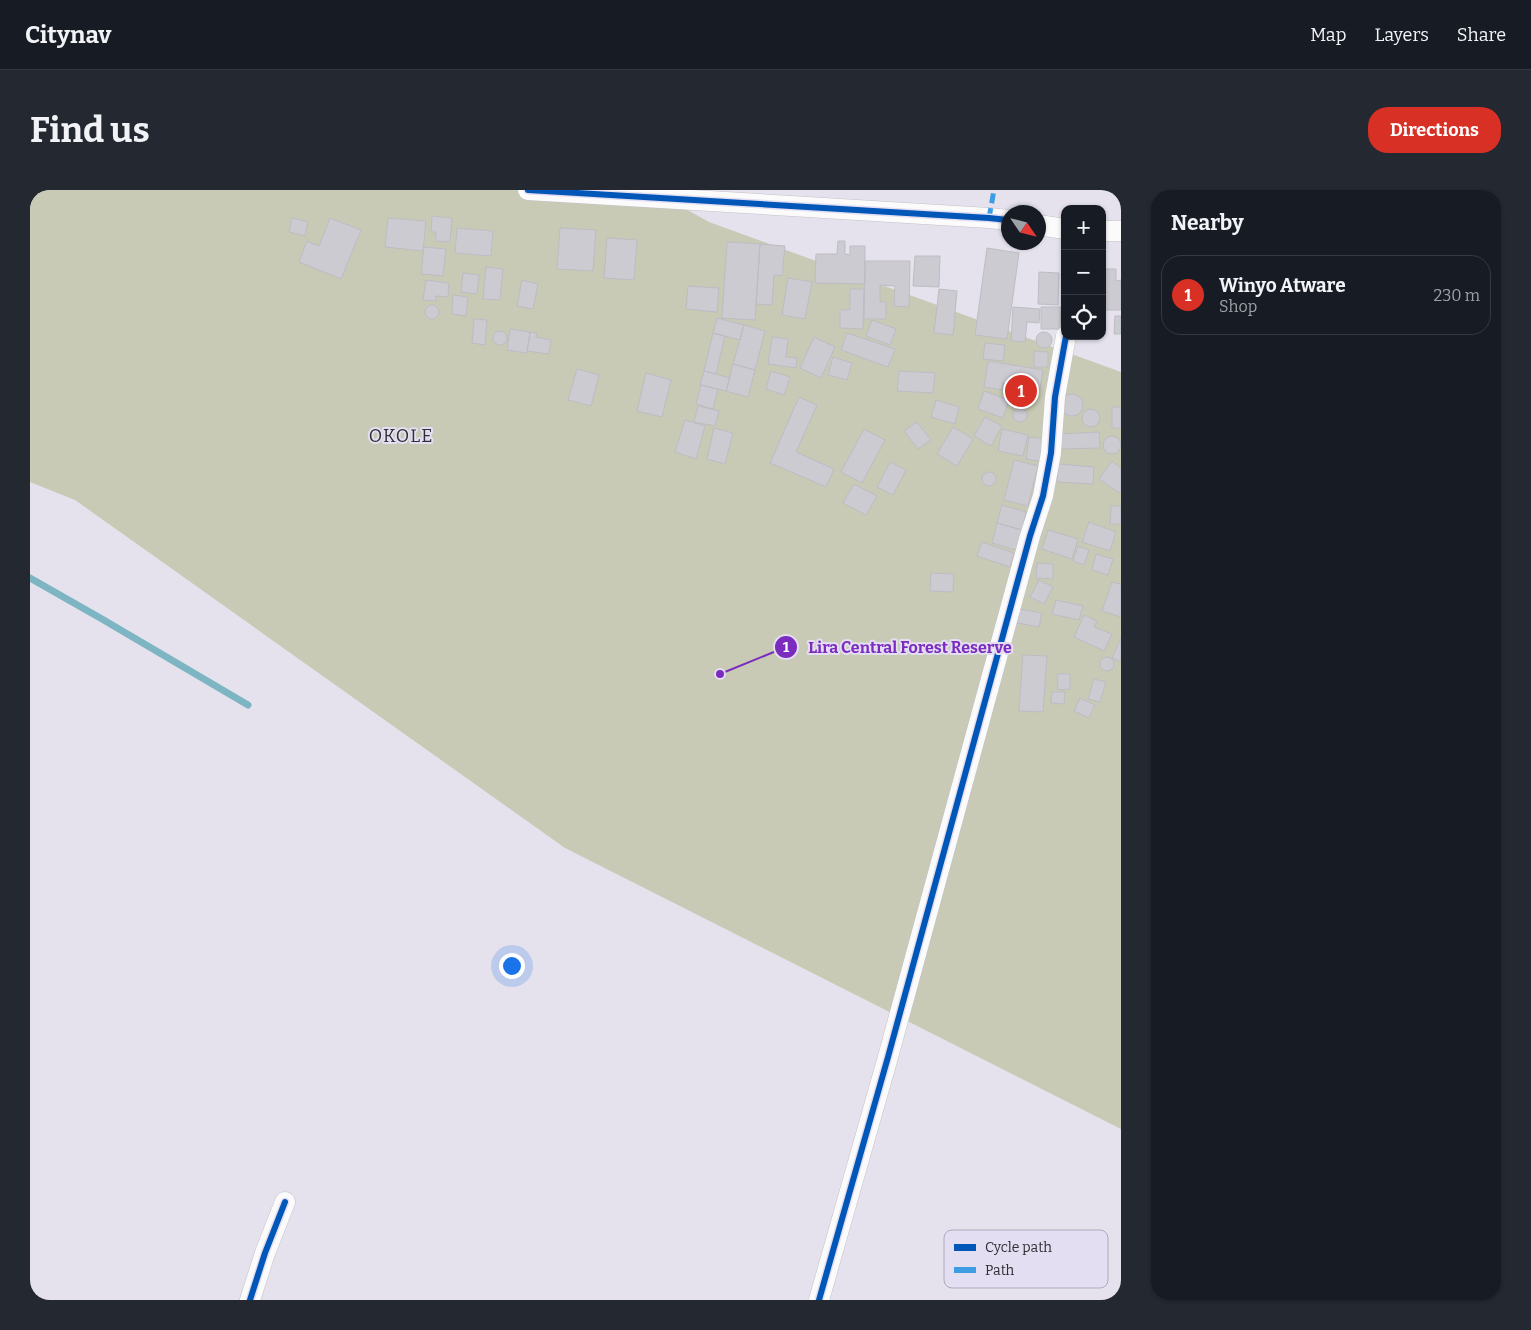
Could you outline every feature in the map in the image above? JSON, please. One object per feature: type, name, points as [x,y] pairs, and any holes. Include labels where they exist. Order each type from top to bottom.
[{"type":"street","points":[[528,190],[1001,219]]},
{"type":"street","points":[[1046,226],[1061,228]]},
{"type":"street","points":[[1106,231],[1121,231]]},
{"type":"street","points":[[819,1300],[888,1057],[1025,555],[1043,496],[1051,454],[1056,396],[1065,340]]},
{"type":"street","points":[[250,1300],[265,1253],[285,1202]]},
{"type":"green space","points":[[30,190],[652,190],[709,222],[1121,372],[1121,1129],[565,848],[75,500],[30,482]]},
{"type":"building","points":[[432,216],[452,218],[450,242],[436,241],[436,232],[431,232]]},
{"type":"building","points":[[292,218],[308,222],[305,236],[289,232]]},
{"type":"building","points":[[330,218],[361,230],[341,279],[299,262],[307,241],[319,246]]},
{"type":"building","points":[[388,218],[426,221],[423,251],[385,247]]},
{"type":"building","points":[[457,228],[493,231],[491,256],[455,253]]},
{"type":"building","points":[[560,228],[596,230],[593,271],[557,269]]},
{"type":"building","points":[[607,238],[637,240],[634,280],[604,278]]},
{"type":"building","points":[[838,241],[845,241],[845,254],[850,255],[850,246],[865,246],[865,284],[815,283],[816,254],[837,254]]},
{"type":"building","points":[[727,242],[760,244],[755,320],[722,318]]},
{"type":"building","points":[[760,244],[785,246],[782,276],[774,275],[772,305],[756,304]]},
{"type":"building","points":[[424,247],[446,249],[443,276],[421,274]]},
{"type":"building","points":[[987,248],[1019,253],[1007,339],[975,335]]},
{"type":"building","points":[[915,256],[940,256],[939,287],[913,286]]},
{"type":"building","points":[[865,261],[910,261],[909,307],[894,306],[895,286],[880,285],[880,302],[886,302],[886,319],[864,319]]},
{"type":"building","points":[[486,267],[503,269],[500,300],[483,299]]},
{"type":"building","points":[[1106,269],[1116,269],[1116,281],[1121,280],[1121,310],[1106,310]]},
{"type":"building","points":[[1039,272],[1059,273],[1058,305],[1038,304]]},
{"type":"building","points":[[463,273],[479,275],[477,294],[461,292]]},
{"type":"building","points":[[788,278],[812,282],[805,319],[782,315]]},
{"type":"building","points":[[426,280],[449,283],[448,297],[436,296],[436,301],[423,300]]},
{"type":"building","points":[[522,280],[538,284],[533,309],[517,306]]},
{"type":"building","points":[[688,286],[719,288],[717,312],[686,309]]},
{"type":"building","points":[[850,289],[864,289],[863,329],[840,328],[840,310],[850,310]]},
{"type":"building","points":[[939,289],[957,291],[953,335],[934,333]]},
{"type":"building","points":[[453,295],[468,297],[466,316],[452,314]]},
{"type":"building","points":[[432,305],[437,307],[439,312],[437,317],[432,319],[427,317],[425,312],[427,307]]},
{"type":"building","points":[[1013,307],[1040,309],[1039,323],[1027,322],[1025,342],[1011,341]]},
{"type":"building","points":[[1041,307],[1061,307],[1060,329],[1041,329]]},
{"type":"building","points":[[1115,316],[1121,316],[1121,334],[1114,334]]},
{"type":"building","points":[[717,318],[744,325],[740,340],[713,333]]},
{"type":"building","points":[[474,319],[487,320],[485,345],[472,343]]},
{"type":"building","points":[[872,320],[896,329],[890,345],[866,336]]},
{"type":"building","points":[[744,325],[765,331],[755,370],[733,364]]},
{"type":"building","points":[[510,329],[530,332],[527,353],[507,350]]},
{"type":"building","points":[[500,331],[505,333],[507,338],[505,343],[500,345],[495,343],[493,338],[495,333]]},
{"type":"building","points":[[530,332],[537,333],[536,337],[551,340],[549,354],[527,351]]},
{"type":"building","points":[[1044,332],[1050,334],[1052,340],[1050,346],[1044,348],[1038,346],[1036,340],[1038,334]]},
{"type":"building","points":[[713,333],[725,336],[716,374],[704,371]]},
{"type":"building","points":[[847,333],[895,349],[888,367],[841,350]]},
{"type":"building","points":[[772,337],[788,339],[786,357],[797,358],[796,368],[768,364]]},
{"type":"building","points":[[814,337],[835,347],[821,378],[800,368]]},
{"type":"building","points":[[985,343],[1005,345],[1003,361],[983,359]]},
{"type":"building","points":[[1034,351],[1048,352],[1048,367],[1034,367]]},
{"type":"building","points":[[833,357],[852,363],[847,380],[828,375]]},
{"type":"building","points":[[988,361],[1043,370],[1040,389],[1003,383],[1002,390],[984,387]]},
{"type":"building","points":[[733,364],[755,370],[748,397],[726,391]]},
{"type":"building","points":[[577,369],[599,375],[591,406],[568,400]]},
{"type":"building","points":[[704,371],[730,378],[726,391],[700,385]]},
{"type":"building","points":[[771,371],[790,377],[784,395],[766,389]]},
{"type":"building","points":[[899,371],[935,373],[933,393],[897,391]]},
{"type":"building","points":[[646,373],[671,380],[662,417],[637,411]]},
{"type":"building","points":[[701,385],[718,389],[713,409],[696,404]]},
{"type":"building","points":[[984,391],[1009,400],[1003,418],[978,409]]},
{"type":"building","points":[[1072,394],[1080,397],[1083,405],[1080,413],[1072,416],[1064,413],[1061,405],[1064,397]]},
{"type":"building","points":[[799,397],[817,405],[796,452],[834,469],[826,487],[770,463]]},
{"type":"building","points":[[936,400],[959,407],[955,424],[931,417]]},
{"type":"building","points":[[698,406],[719,411],[715,426],[694,422]]},
{"type":"building","points":[[1112,407],[1121,407],[1121,428],[1112,428]]},
{"type":"building","points":[[1017,408],[1023,408],[1027,415],[1023,422],[1017,422],[1013,418],[1013,412]]},
{"type":"building","points":[[1091,409],[1097,412],[1100,418],[1097,424],[1091,427],[1085,424],[1082,418],[1085,412]]},
{"type":"building","points":[[985,417],[1002,426],[991,446],[974,436]]},
{"type":"building","points":[[685,420],[705,426],[696,459],[675,452]]},
{"type":"building","points":[[917,422],[931,440],[918,449],[904,431]]},
{"type":"building","points":[[953,427],[973,439],[957,466],[937,454]]},
{"type":"building","points":[[714,428],[733,433],[725,464],[707,459]]},
{"type":"building","points":[[864,429],[885,440],[862,483],[841,472]]},
{"type":"building","points":[[1002,429],[1028,435],[1023,456],[998,451]]},
{"type":"building","points":[[1099,432],[1100,448],[1059,449],[1059,434]]},
{"type":"building","points":[[1112,436],[1118,439],[1121,445],[1118,451],[1112,454],[1106,451],[1103,445],[1106,439]]},
{"type":"building","points":[[1029,437],[1048,439],[1045,462],[1026,459]]},
{"type":"building","points":[[1014,460],[1038,466],[1028,506],[1004,500]]},
{"type":"building","points":[[1112,461],[1121,468],[1121,490],[1119,493],[1099,479]]},
{"type":"building","points":[[890,462],[906,470],[893,495],[877,487]]},
{"type":"building","points":[[1058,464],[1094,467],[1093,484],[1057,482]]},
{"type":"building","points":[[986,472],[992,472],[996,479],[992,486],[986,486],[982,482],[982,476]]},
{"type":"building","points":[[854,484],[877,496],[866,515],[843,503]]},
{"type":"building","points":[[1002,505],[1026,512],[1022,530],[997,523]]},
{"type":"building","points":[[1111,506],[1121,506],[1121,524],[1110,524]]},
{"type":"building","points":[[1089,522],[1116,532],[1110,551],[1082,542]]},
{"type":"building","points":[[997,523],[1022,530],[1016,550],[992,543]]},
{"type":"building","points":[[1048,530],[1078,539],[1072,559],[1042,549]]},
{"type":"building","points":[[982,542],[1014,553],[1010,567],[977,556]]},
{"type":"building","points":[[1078,546],[1089,550],[1084,565],[1073,561]]},
{"type":"building","points":[[1096,554],[1113,559],[1108,575],[1092,570]]},
{"type":"building","points":[[1037,563],[1053,564],[1053,579],[1036,578]]},
{"type":"building","points":[[931,573],[954,574],[953,592],[930,591]]},
{"type":"building","points":[[1039,580],[1053,587],[1044,604],[1030,597]]},
{"type":"building","points":[[1112,582],[1121,584],[1121,617],[1102,611]]},
{"type":"building","points":[[1056,600],[1083,606],[1079,620],[1052,614]]},
{"type":"building","points":[[1019,609],[1042,613],[1039,627],[1017,623]]},
{"type":"building","points":[[1084,615],[1097,621],[1094,627],[1112,634],[1104,651],[1074,637]]},
{"type":"building","points":[[1121,638],[1121,662],[1112,658]]},
{"type":"building","points":[[1023,655],[1047,656],[1043,712],[1019,711]]},
{"type":"building","points":[[1107,657],[1112,659],[1114,664],[1112,669],[1107,671],[1102,669],[1100,664],[1102,659]]},
{"type":"building","points":[[1057,674],[1070,674],[1070,689],[1058,690]]},
{"type":"building","points":[[1094,679],[1106,682],[1100,702],[1088,699]]},
{"type":"building","points":[[1052,692],[1065,692],[1064,704],[1051,703]]},
{"type":"building","points":[[1080,698],[1095,705],[1089,718],[1074,711]]},
{"type":"waterway","points":[[30,578],[248,705]]},
{"type":"marked path","points":[[989,218],[994,190]]},
{"type":"cycle path","points":[[528,190],[1001,219]]},
{"type":"cycle path","points":[[819,1300],[888,1057],[1030,536],[1043,496],[1051,453],[1055,397],[1065,340]]},
{"type":"cycle path","points":[[250,1300],[265,1253],[285,1202]]},
{"type":"place","name":"Winyo Atware","points":[[1021,391]]},
{"type":"place","name":"Lira Central Forest Reserve","points":[[720,674]]},
{"type":"district","name":"OKOLE","points":[[401,436]]}]
